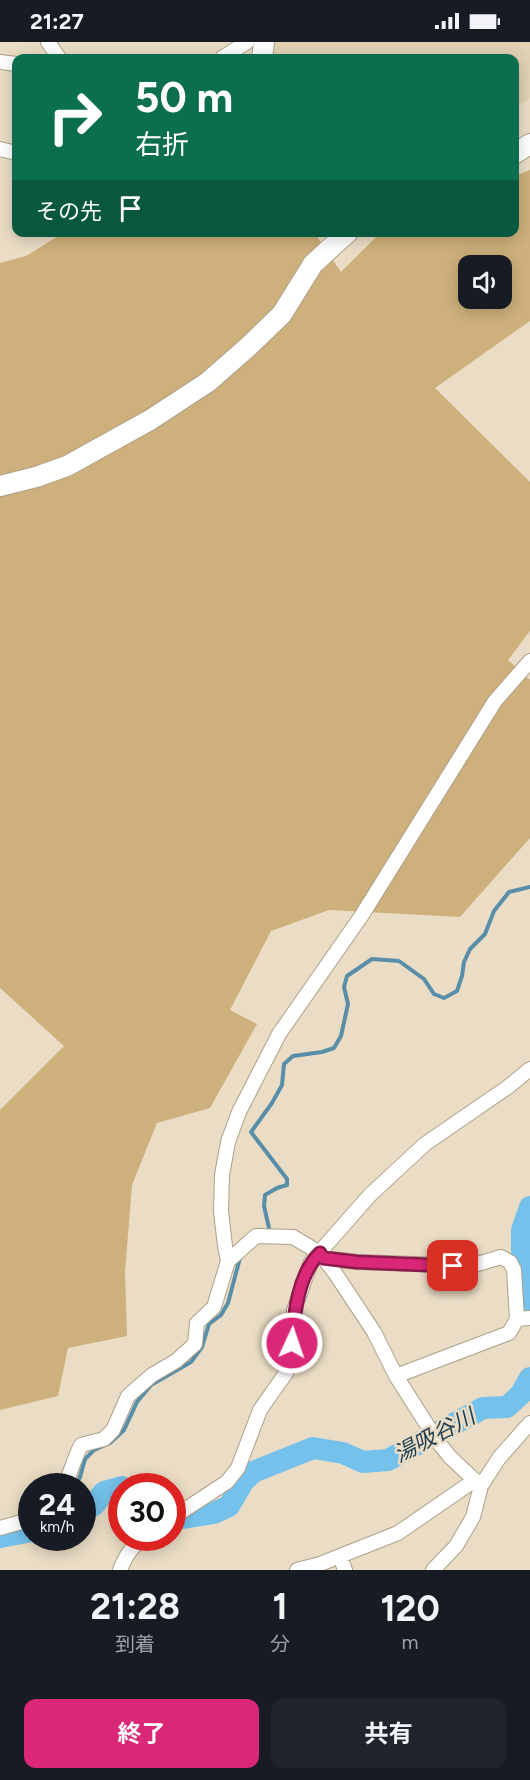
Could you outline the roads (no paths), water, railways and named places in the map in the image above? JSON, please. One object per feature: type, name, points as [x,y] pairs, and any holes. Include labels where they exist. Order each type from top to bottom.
[{"type":"main road","points":[[0,486],[67,466],[150,420],[208,382],[282,314],[313,264],[341,237]]},
{"type":"street","points":[[228,54],[247,42]]},
{"type":"street","points":[[71,1473],[74,1459],[81,1445],[104,1439],[113,1430],[128,1396],[152,1375],[176,1361],[195,1344],[197,1323],[214,1307],[228,1261],[221,1211],[222,1175],[228,1142],[239,1112],[279,1034],[362,915],[495,701],[530,661]]},
{"type":"street","points":[[186,1509],[226,1482],[238,1468],[260,1410],[286,1373],[292,1359],[294,1310],[310,1262],[322,1255],[370,1195],[425,1144],[508,1087],[530,1069]]},
{"type":"street","points":[[228,1261],[256,1236],[293,1237],[322,1255],[357,1262],[471,1266],[501,1257],[510,1262],[514,1270],[524,1318],[509,1333],[396,1376]]},
{"type":"street","points":[[322,1255],[374,1332],[396,1376],[434,1437],[450,1457],[478,1483]]},
{"type":"street","points":[[297,1570],[320,1564],[398,1533],[478,1483],[530,1423]]},
{"type":"street","points":[[433,1570],[456,1546],[473,1517],[478,1483]]},
{"type":"street","points":[[0,1528],[18,1523]]},
{"type":"street","points":[[120,1570],[131,1551]]},
{"type":"street","points":[[340,1556],[345,1570]]},
{"type":"waterway","points":[[269,1228],[264,1206],[265,1195],[287,1185],[287,1179],[251,1132],[282,1085],[284,1064],[293,1056],[334,1048],[341,1036],[348,1004],[344,987],[347,976],[372,959],[399,961],[424,979],[434,994],[444,998],[457,991],[464,962],[470,949],[485,934],[494,911],[509,892],[530,887]]},
{"type":"waterway","name":"湯吸谷川","points":[[530,1207],[522,1230],[522,1254],[530,1309]]},
{"type":"waterway","points":[[81,1473],[85,1459],[94,1450],[110,1443],[124,1430],[137,1402],[151,1385],[191,1362],[202,1347],[209,1324],[221,1315],[228,1303],[240,1258]]},
{"type":"waterway","name":"湯吸谷川","points":[[186,1518],[214,1513],[229,1506],[243,1482],[253,1472],[313,1448],[343,1453],[363,1462],[388,1460],[483,1408],[507,1407],[521,1394],[530,1378]]},
{"type":"waterway","name":"湯吸谷川","points":[[96,1502],[104,1492],[108,1491]]},
{"type":"waterway","name":"湯吸谷川","points":[[0,1537],[18,1534]]}]
